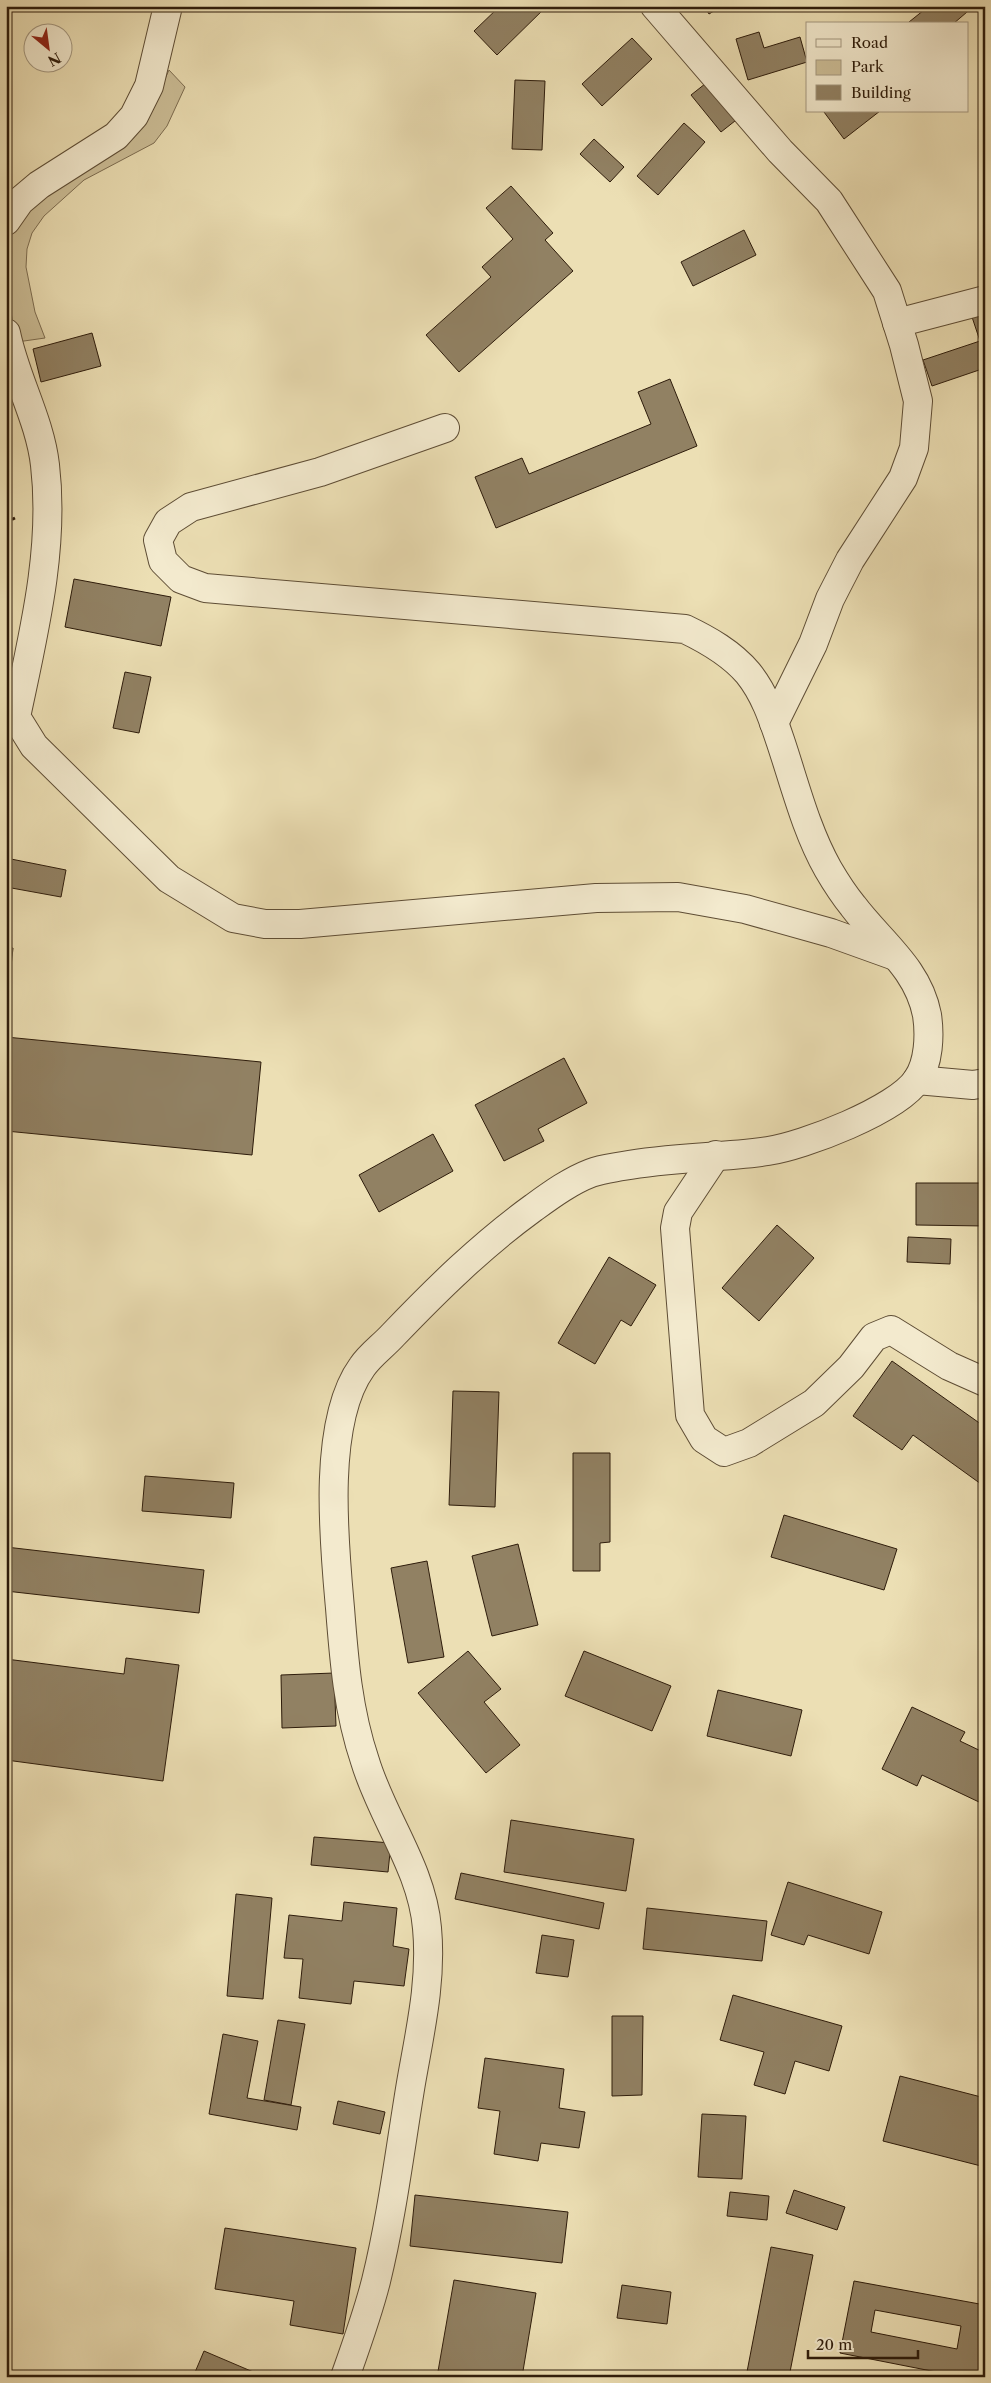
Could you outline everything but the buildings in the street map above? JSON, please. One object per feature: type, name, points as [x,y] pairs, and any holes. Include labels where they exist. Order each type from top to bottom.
[{"type":"street","points":[[6,221],[20,201],[39,185],[116,136],[134,116],[149,86],[168,6]]},
{"type":"street","points":[[655,6],[780,151],[829,201],[887,291],[918,401],[914,448],[903,478],[850,560],[830,599],[813,644],[774,723]]},
{"type":"street","points":[[897,323],[985,300]]},
{"type":"street","points":[[6,333],[45,464],[47,501],[39,604],[16,718],[34,746],[169,880],[233,918],[265,924],[310,923],[596,898],[678,897],[745,909],[831,933],[897,956]]},
{"type":"street","points":[[345,2377],[375,2285],[392,2200],[427,1995],[428,1956],[427,1923],[419,1891],[403,1848],[367,1769],[351,1714],[344,1666],[335,1555],[333,1498],[336,1453],[344,1402],[362,1367],[427,1299],[507,1227],[560,1188],[594,1172],[677,1158],[769,1151],[804,1142],[895,1100],[917,1080],[927,1055],[928,1022],[922,996],[910,970],[853,907],[828,868],[808,826],[774,723],[762,694],[745,669],[714,643],[684,629],[205,588],[181,579],[163,561],[158,540],[168,522],[191,507],[320,472],[445,428]]},
{"type":"street","points":[[917,1080],[973,1085],[985,1083]]},
{"type":"street","points":[[716,1155],[678,1212],[674,1228],[690,1415],[704,1439],[724,1452],[749,1443],[814,1403],[851,1366],[874,1338],[890,1330],[949,1366],[985,1382]]},
{"type":"green space","points":[[169,70],[185,87],[167,126],[154,143],[84,180],[44,216],[32,233],[27,249],[26,267],[35,312],[45,338],[17,342],[9,303],[6,262],[12,233],[25,206],[160,90]]}]
